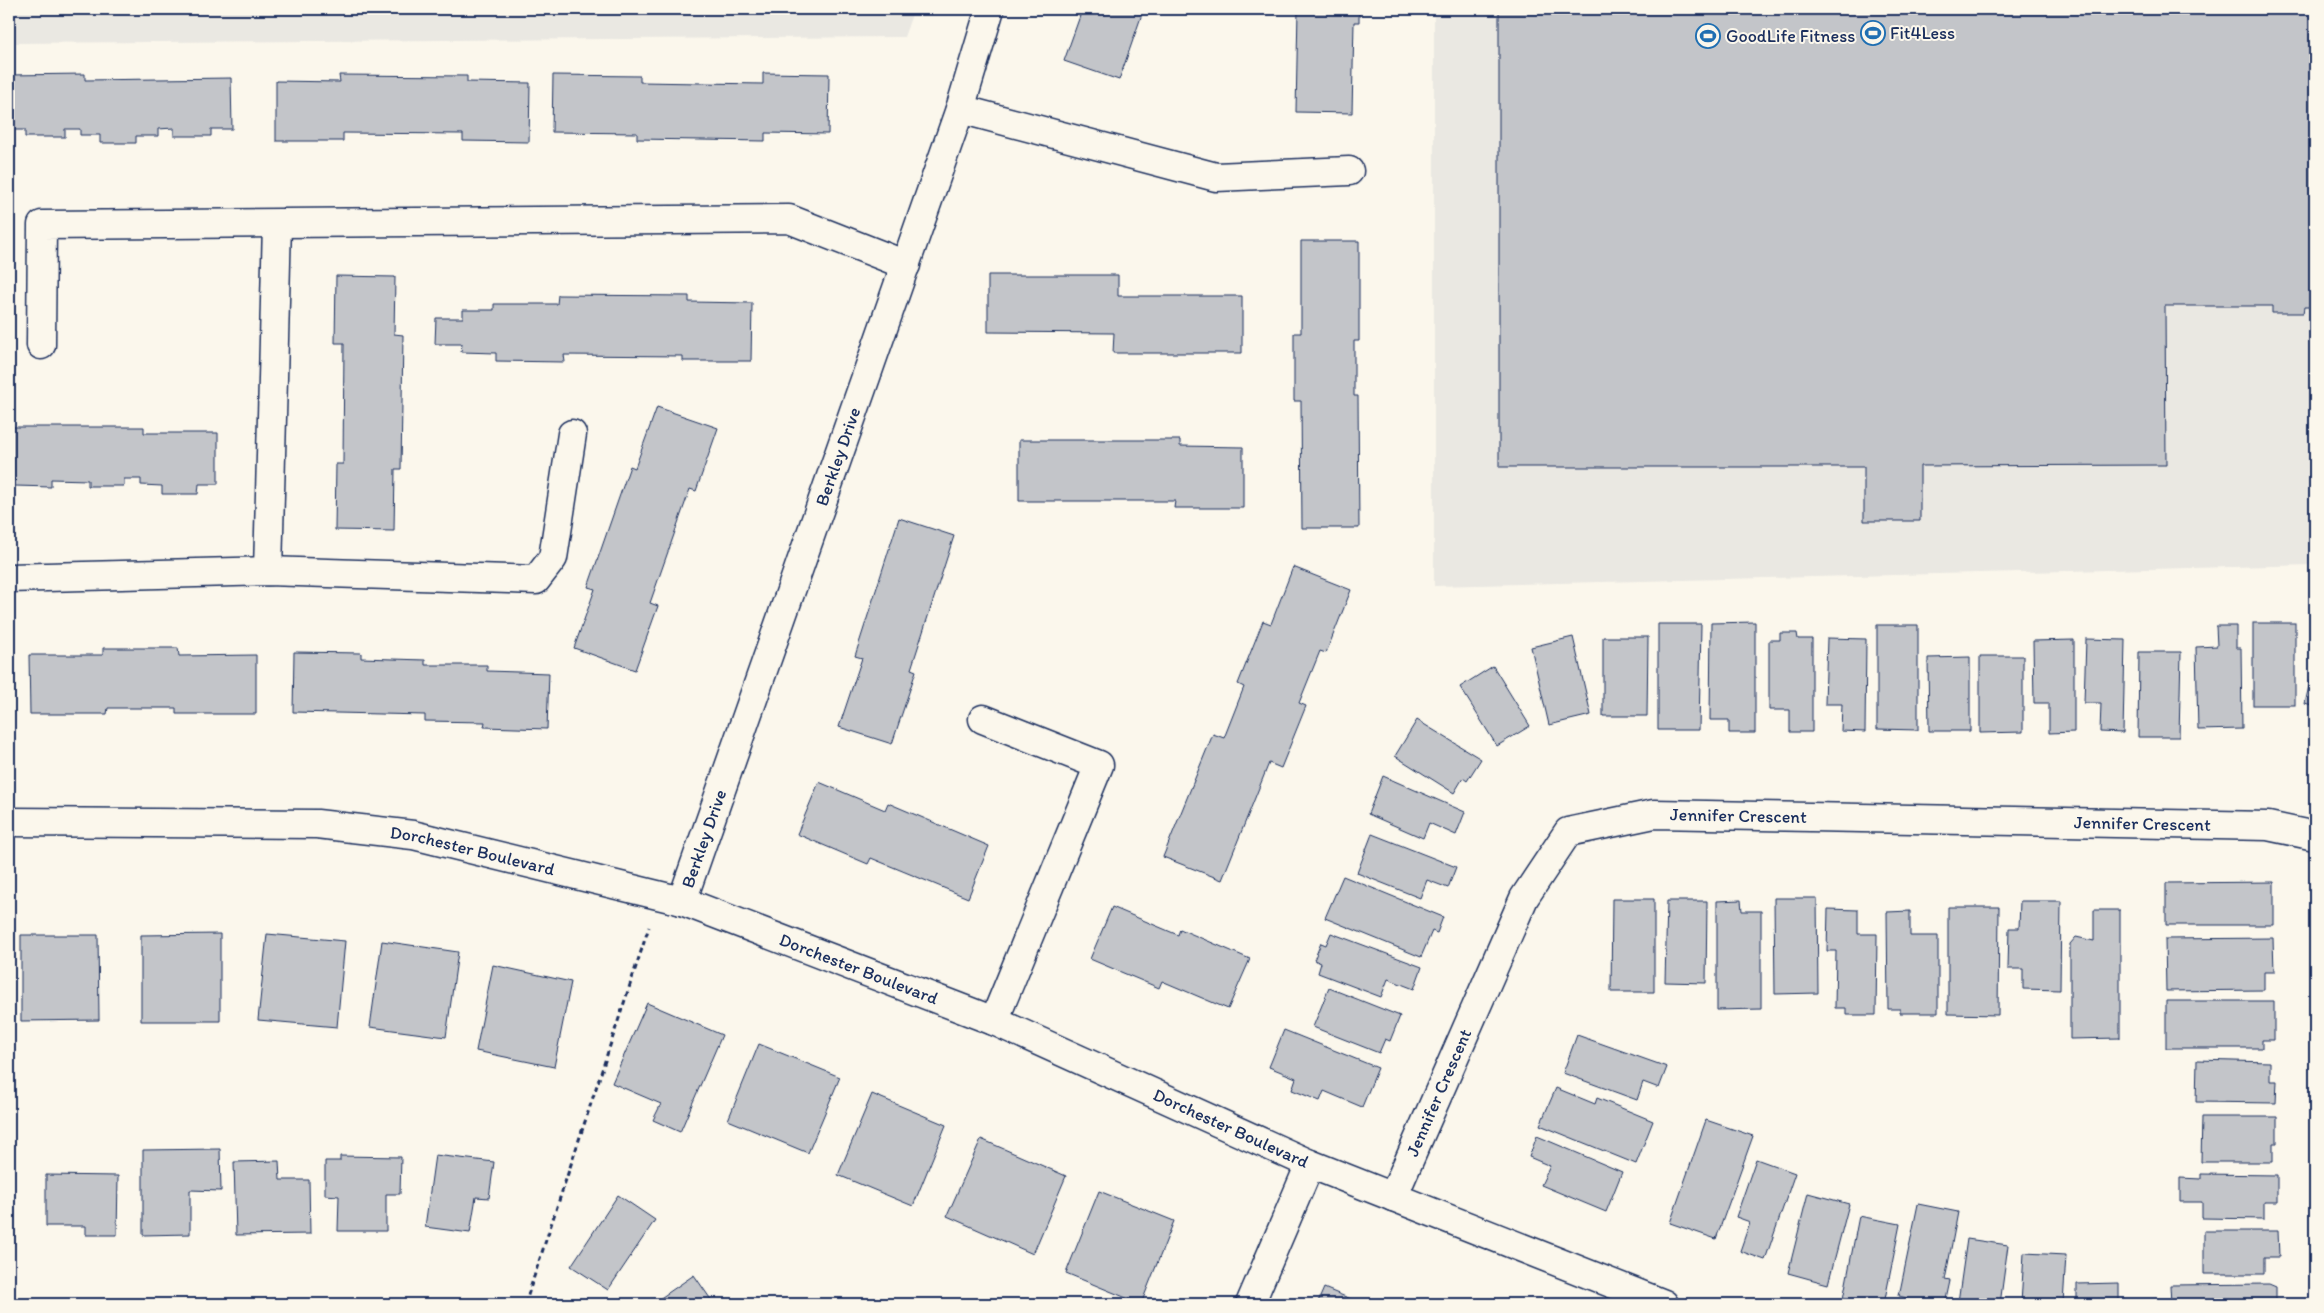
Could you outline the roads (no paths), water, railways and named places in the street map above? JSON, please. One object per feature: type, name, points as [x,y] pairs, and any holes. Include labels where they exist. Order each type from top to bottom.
[{"type":"street","name":"Berkley Drive","points":[[671,898],[906,265],[960,109],[990,9]]},
{"type":"street","points":[[960,109],[1216,177],[1349,171]]},
{"type":"street","points":[[41,344],[42,224],[276,224],[789,219],[906,265]]},
{"type":"street","points":[[268,570],[276,224]]},
{"type":"street","points":[[9,578],[268,570],[536,580],[553,558],[572,434]]},
{"type":"street","points":[[983,719],[1099,765],[994,1021]]},
{"type":"street","name":"Jennifer Crescent","points":[[1393,1197],[1524,898],[1568,832],[1664,814],[2268,826],[2315,836]]},
{"type":"street","name":"Dorchester Boulevard","points":[[9,822],[317,824],[394,832],[422,837],[671,898],[994,1021],[1310,1164],[1664,1304]]},
{"type":"street","points":[[1250,1304],[1310,1164]]},
{"type":"place","name":"Fit4Less","points":[[1873,33]]},
{"type":"place","name":"GoodLife Fitness","points":[[1708,36]]}]
